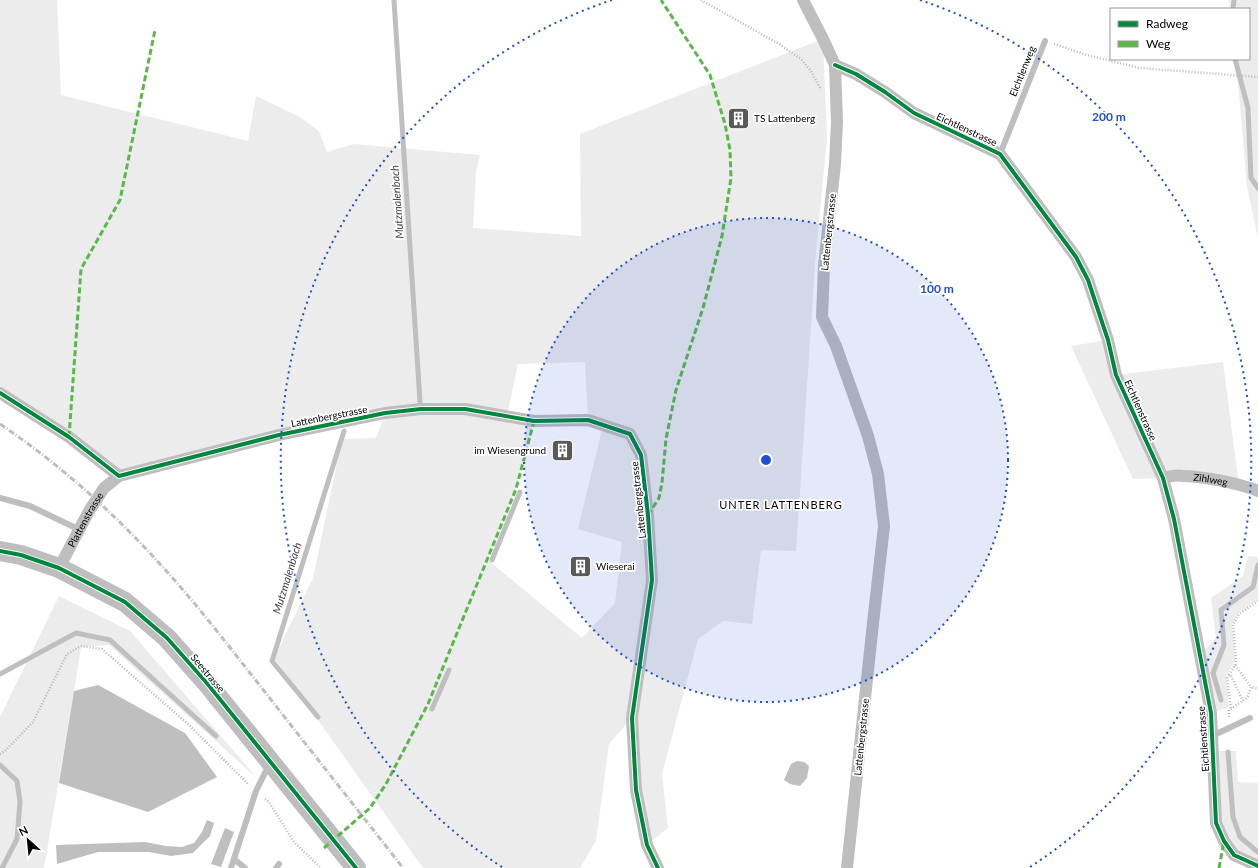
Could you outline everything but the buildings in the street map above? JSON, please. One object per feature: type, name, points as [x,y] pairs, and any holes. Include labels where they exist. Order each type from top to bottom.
[{"type":"main road","name":"Seestrasse","points":[[0,551],[21,555],[58,568],[125,602],[167,638],[206,682],[356,868]]},
{"type":"street","name":"Lattenbergstrasse","points":[[803,0],[824,39],[834,65],[837,122],[835,164],[824,266],[822,318],[836,346],[868,436],[878,474],[884,526],[848,868]]},
{"type":"street","name":"Eichtlenstrasse","points":[[834,65],[856,74],[885,92],[914,113],[1000,154],[1076,257],[1088,280],[1108,340],[1116,375],[1163,478],[1174,519],[1211,713],[1216,824],[1224,842],[1234,855],[1258,866]]},
{"type":"street","points":[[0,393],[68,437],[119,476]]},
{"type":"street","name":"Lattenbergstrasse","points":[[119,476],[279,435],[386,413],[421,409],[465,409],[534,421],[588,420],[630,434],[641,455],[648,515],[652,580],[632,718],[636,790],[647,846],[658,868]]},
{"type":"street","name":"Plattenstrasse","points":[[58,568],[78,530],[104,488],[119,476]]},
{"type":"street","name":"Zihlweg","points":[[1163,478],[1184,476],[1224,482],[1258,491]]},
{"type":"lane","name":"Eichtlenweg","points":[[1000,154],[1045,41]]},
{"type":"lane","points":[[0,498],[30,506],[78,530]]},
{"type":"lane","points":[[1212,736],[1250,718]]},
{"type":"lane","points":[[231,868],[256,791],[271,762]]},
{"type":"lane","points":[[234,860],[245,868]]},
{"type":"path","points":[[701,0],[779,44],[801,59],[811,71],[821,91],[829,97],[836,99]]},
{"type":"path","points":[[1231,708],[1227,678],[1235,665],[1236,660],[1233,625],[1239,614],[1258,601]]},
{"type":"path","points":[[0,754],[6,751],[33,722],[67,654],[81,646],[102,649],[190,726],[269,802],[294,842],[321,868]]},
{"type":"path","points":[[1235,665],[1251,687],[1258,689]]},
{"type":"path","points":[[1229,675],[1231,676],[1243,701]]},
{"type":"path","points":[[1235,706],[1247,698],[1251,687]]},
{"type":"shaded area","points":[[0,0],[57,0],[61,95],[248,141],[256,96],[298,116],[319,131],[327,152],[354,144],[480,155],[476,172],[473,228],[581,236],[580,134],[823,39],[827,139],[816,251],[796,551],[761,550],[752,624],[723,621],[698,639],[662,774],[668,828],[647,845],[632,718],[609,744],[596,841],[580,868],[423,868],[274,658],[313,578],[342,439],[376,438],[385,414],[119,476],[0,393]],"holes":[[[585,362],[588,420],[603,425],[578,529],[622,542],[615,603],[582,638],[488,560],[516,489],[534,421],[507,416],[518,364]]]},
{"type":"shaded area","points":[[1229,0],[1258,0],[1258,238],[1247,187],[1236,60],[1250,60],[1250,8],[1230,8]]},
{"type":"shaded area","points":[[1108,340],[1116,375],[1223,362],[1239,486],[1163,478],[1133,479],[1071,346]]},
{"type":"shaded area","points":[[1248,556],[1258,557],[1258,600],[1238,613],[1232,625],[1235,660],[1226,677],[1229,707],[1211,713],[1200,655],[1216,638],[1211,598],[1243,576]]},
{"type":"shaded area","points":[[59,596],[130,631],[258,779],[109,645],[81,647],[44,868],[0,868],[0,717]]},
{"type":"shaded area","points":[[98,685],[185,733],[217,777],[148,812],[59,783],[74,691]]},
{"type":"shaded area","points":[[1213,751],[1236,751],[1238,782],[1258,783],[1258,866],[1224,841]]},
{"type":"shaded area","points":[[797,761],[804,762],[809,766],[807,778],[800,786],[790,784],[784,780],[791,764]]},
{"type":"shaded area","points":[[207,820],[214,823],[210,836],[193,853],[171,856],[149,852],[98,852],[57,864],[56,845],[145,842],[182,847],[194,843],[202,832]]},
{"type":"shaded area","points":[[225,828],[234,832],[221,867],[211,864]]},
{"type":"waterway","name":"Mutzmalenbach","points":[[394,0],[420,402]]},
{"type":"waterway","points":[[1233,8],[1234,0]]},
{"type":"waterway","points":[[1235,60],[1248,108],[1251,178],[1258,188]]},
{"type":"waterway","name":"Mutzmalenbach","points":[[318,717],[272,661],[344,431]]},
{"type":"waterway","points":[[492,560],[520,492]]},
{"type":"waterway","points":[[1221,700],[1213,673],[1224,645],[1221,610],[1253,587],[1258,565]]},
{"type":"waterway","points":[[0,674],[76,633],[110,640],[216,736]]},
{"type":"waterway","points":[[432,709],[449,670]]},
{"type":"waterway","points":[[1228,752],[1233,817],[1240,837],[1258,852]]},
{"type":"waterway","points":[[0,765],[17,781],[20,802],[17,839],[2,868]]},
{"type":"railway","points":[[0,424],[43,455],[84,489],[123,525],[159,563],[213,626],[403,868]]},
{"type":"marked path","points":[[648,515],[659,498],[662,483],[666,439],[676,390],[703,308],[722,236],[731,178],[730,150],[725,124],[710,75],[661,0]]},
{"type":"marked path","points":[[69,437],[81,269],[120,200],[155,30]]},
{"type":"marked path","points":[[324,848],[370,808],[386,784],[428,704],[516,489],[534,421]]},
{"type":"marked path","points":[[1219,868],[1224,841]]},
{"type":"cycle path","points":[[835,65],[856,74],[885,92],[914,113],[1000,154],[1076,257],[1088,280],[1108,340],[1116,375],[1163,478],[1174,519],[1211,713],[1216,823],[1224,841],[1234,855],[1258,866]]},
{"type":"cycle path","points":[[0,393],[69,437],[119,476],[279,435],[385,413],[421,409],[465,409],[534,421],[588,420],[630,434],[641,455],[648,515],[652,580],[632,718],[636,790],[647,845],[658,868]]},
{"type":"cycle path","points":[[0,551],[21,555],[59,568],[125,602],[167,638],[206,682],[356,868]]},
{"type":"place","name":"TS Lattenberg","points":[[738,118]]},
{"type":"place","name":"im Wiesengrund","points":[[562,450]]},
{"type":"place","name":"Wieserai","points":[[580,566]]},
{"type":"district","name":"UNTER LATTENBERG","points":[[781,505]]}]
